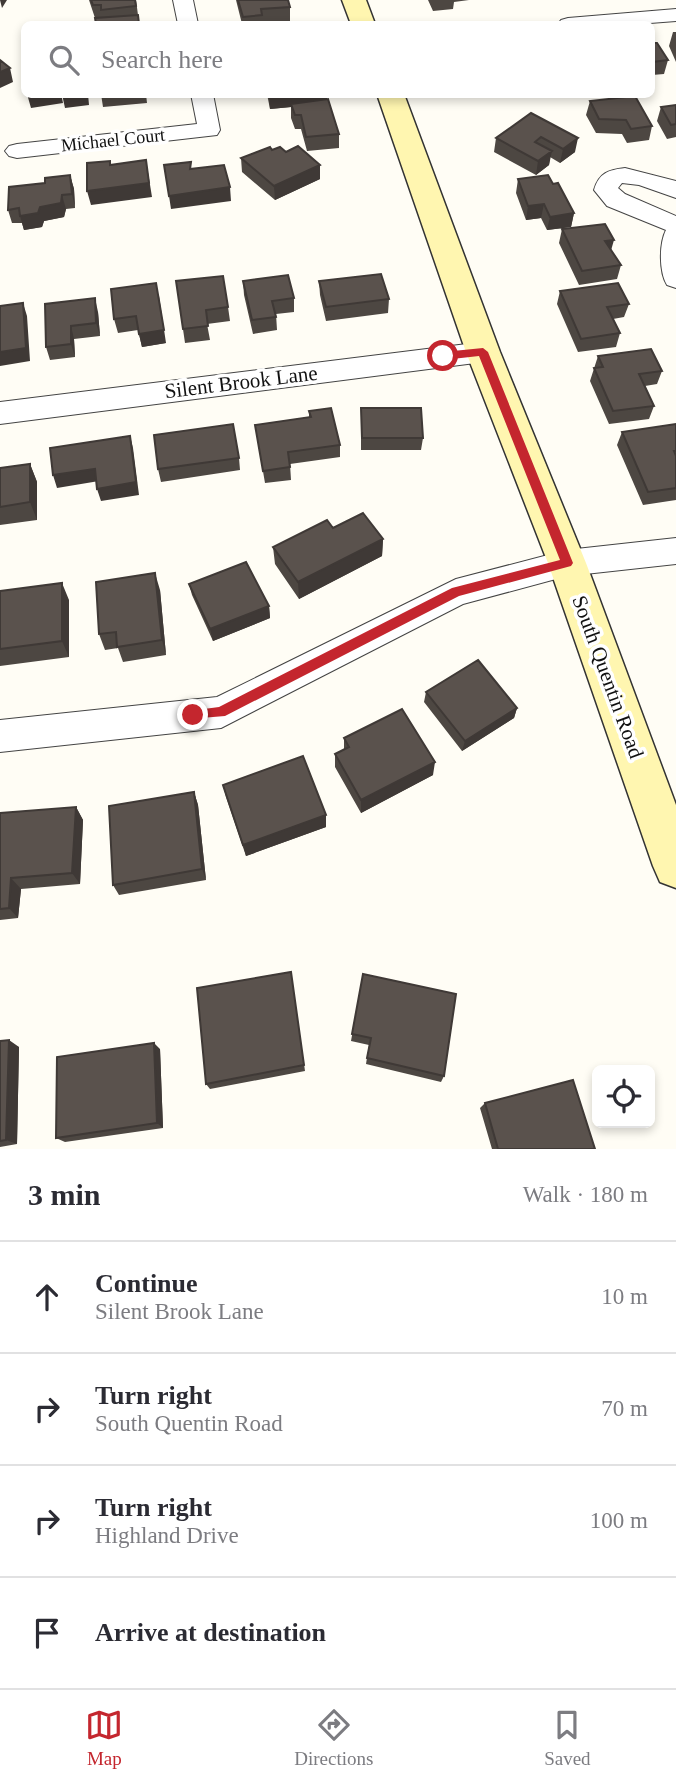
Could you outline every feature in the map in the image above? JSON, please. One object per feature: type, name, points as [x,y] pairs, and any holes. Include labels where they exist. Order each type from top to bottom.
[{"type":"main road","points":[[354,0],[362,21]]},
{"type":"main road","name":"South Quentin Road","points":[[391,98],[483,352],[567,563],[676,866]]},
{"type":"street","points":[[183,0],[187,21]]},
{"type":"street","points":[[604,21],[676,15]]},
{"type":"street","name":"Michael Court","points":[[16,151],[209,130],[203,98]]},
{"type":"street","points":[[676,190],[624,175],[606,184],[606,190],[616,200],[676,225]]},
{"type":"street","points":[[676,235],[676,279]]},
{"type":"street","name":"Silent Brook Lane","points":[[0,413],[483,352]]},
{"type":"street","points":[[0,736],[221,712],[456,592],[567,563],[676,551]]},
{"type":"building","points":[[91,0],[135,0],[136,6],[101,10],[101,5],[93,5]]},
{"type":"building","points":[[238,0],[288,0],[290,7],[261,9],[262,15],[243,17]]},
{"type":"building","points":[[138,15],[139,21],[96,21],[95,18]]},
{"type":"building","points":[[655,43],[657,43],[668,60],[655,62]]},
{"type":"building","points":[[0,60],[10,68],[0,72]]},
{"type":"building","points":[[636,98],[652,126],[631,129],[626,120],[599,119],[590,101]]},
{"type":"building","points":[[328,99],[339,134],[306,137],[301,115],[295,115],[291,104]]},
{"type":"building","points":[[676,105],[676,124],[671,125],[661,107]]},
{"type":"building","points":[[531,113],[578,138],[563,149],[541,137],[535,142],[552,151],[538,161],[496,138]]},
{"type":"building","points":[[298,146],[320,165],[274,186],[241,158],[270,147],[272,150],[280,147],[286,152]]},
{"type":"building","points":[[146,160],[149,183],[87,191],[87,163],[110,161],[110,165]]},
{"type":"building","points":[[191,162],[190,169],[224,165],[230,187],[169,196],[164,165]]},
{"type":"building","points":[[70,175],[72,194],[62,195],[61,203],[40,207],[38,213],[20,216],[19,208],[8,210],[9,187],[45,183],[45,178]]},
{"type":"building","points":[[548,175],[553,184],[558,183],[574,213],[550,217],[544,204],[528,206],[518,179]]},
{"type":"building","points":[[605,224],[614,240],[605,241],[621,265],[582,271],[562,229]]},
{"type":"building","points":[[381,274],[389,299],[326,307],[319,281]]},
{"type":"building","points":[[288,275],[294,298],[272,301],[276,317],[252,320],[243,281]]},
{"type":"building","points":[[223,276],[228,307],[206,310],[208,326],[183,329],[176,281]]},
{"type":"building","points":[[156,283],[164,330],[139,334],[136,316],[114,319],[111,289]]},
{"type":"building","points":[[618,283],[629,304],[607,307],[620,333],[581,339],[560,291]]},
{"type":"building","points":[[95,298],[96,323],[71,326],[71,344],[46,347],[45,304]]},
{"type":"building","points":[[23,303],[26,348],[0,352],[0,306]]},
{"type":"building","points":[[651,349],[662,371],[639,374],[654,406],[613,411],[594,368],[603,367],[598,356]]},
{"type":"building","points":[[331,408],[340,445],[288,452],[290,467],[263,471],[255,425],[311,417],[309,411]]},
{"type":"building","points":[[361,408],[421,408],[423,438],[362,438]]},
{"type":"building","points":[[233,424],[239,458],[158,469],[154,435]]},
{"type":"building","points":[[676,424],[676,488],[648,492],[622,432]]},
{"type":"building","points":[[130,436],[136,482],[97,489],[95,469],[53,475],[50,448]]},
{"type":"building","points":[[30,464],[30,502],[0,507],[0,468]]},
{"type":"building","points":[[363,513],[383,539],[298,582],[273,547],[327,520],[333,528]]},
{"type":"building","points":[[246,562],[269,606],[210,629],[189,584]]},
{"type":"building","points":[[155,573],[162,640],[117,647],[116,632],[99,634],[96,582]]},
{"type":"building","points":[[62,583],[62,641],[0,649],[0,591]]},
{"type":"building","points":[[478,660],[517,708],[465,741],[426,692]]},
{"type":"building","points":[[402,709],[435,762],[361,800],[335,754],[349,747],[344,738]]},
{"type":"building","points":[[303,756],[326,815],[243,845],[223,785]]},
{"type":"building","points":[[194,792],[202,869],[113,885],[109,806]]},
{"type":"building","points":[[76,807],[72,873],[11,878],[9,908],[0,909],[0,813]]},
{"type":"building","points":[[291,972],[304,1065],[206,1084],[197,988]]},
{"type":"building","points":[[363,974],[456,994],[444,1076],[367,1058],[371,1038],[352,1034]]},
{"type":"building","points":[[9,1040],[6,1140],[0,1141],[0,1041]]},
{"type":"building","points":[[154,1043],[157,1123],[56,1138],[57,1057]]},
{"type":"building","points":[[573,1080],[595,1149],[498,1149],[485,1103]]},
{"type":"route","points":[[193,715],[221,712],[456,592],[567,563],[483,352],[443,356]]}]
